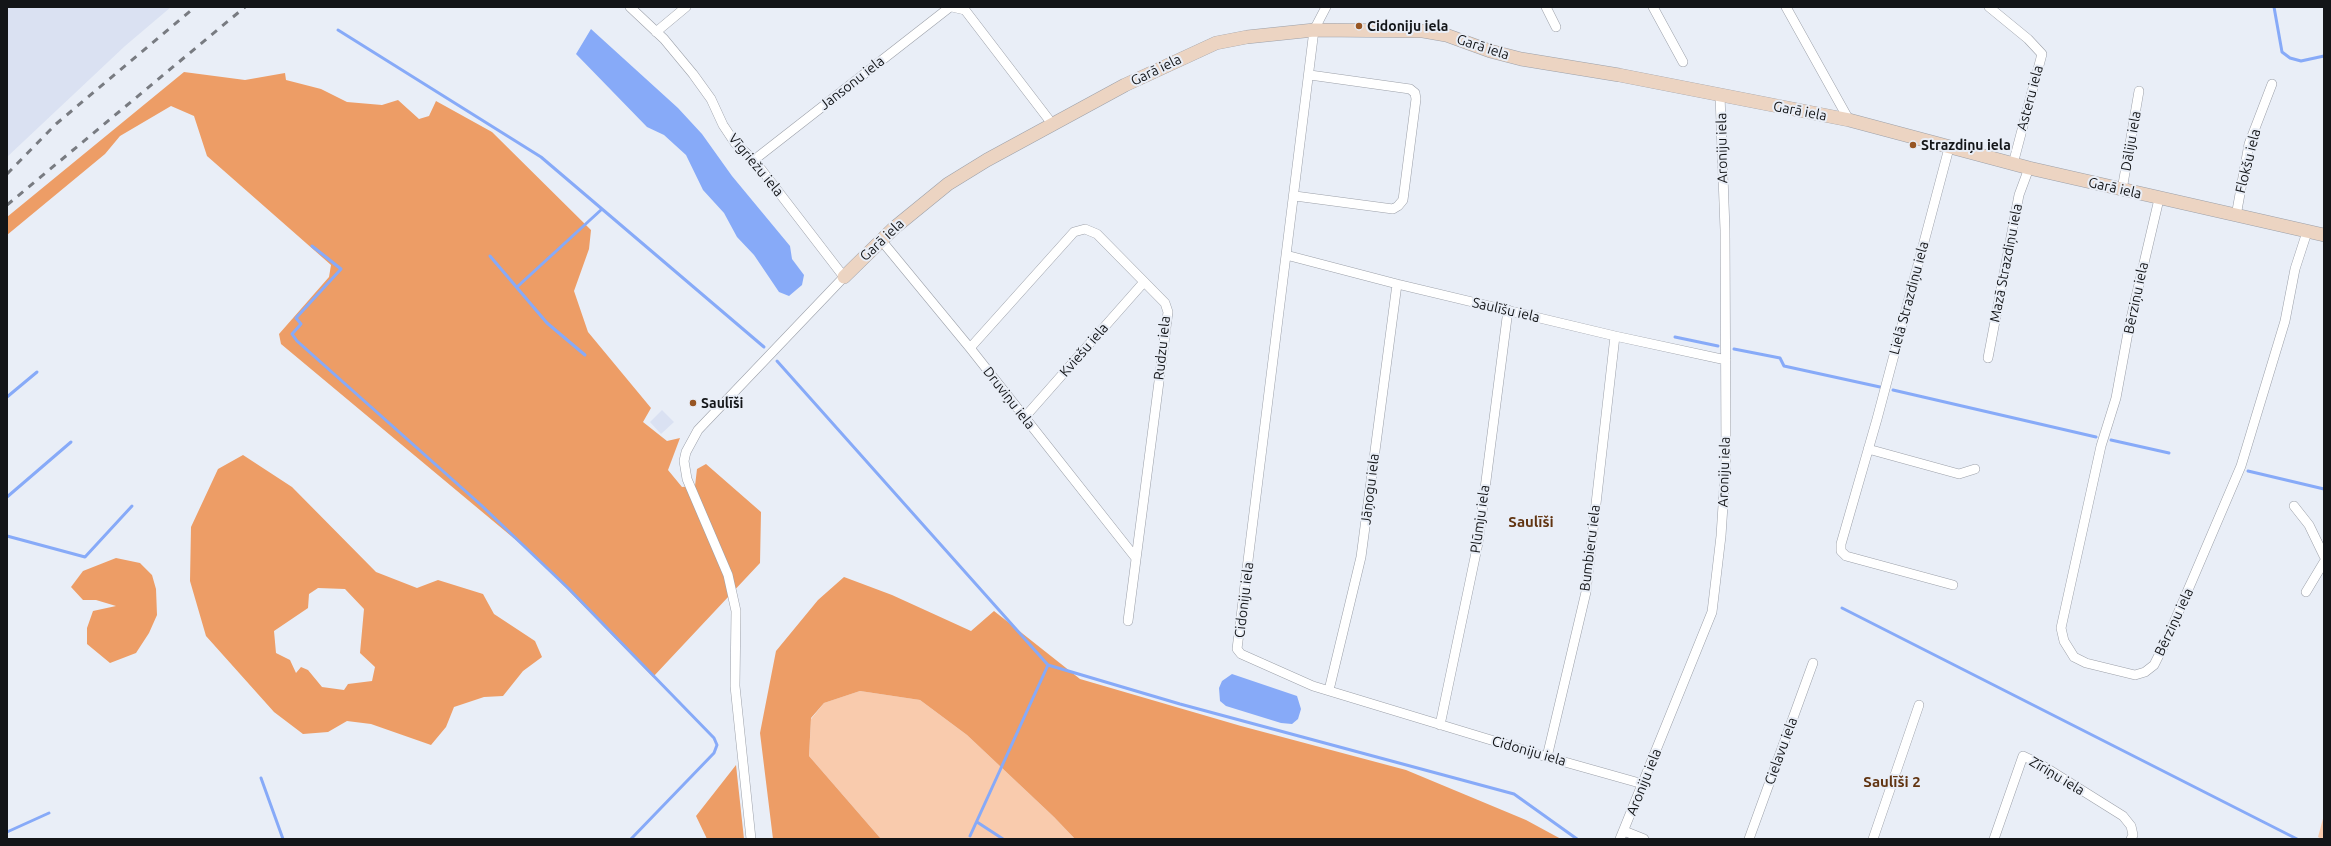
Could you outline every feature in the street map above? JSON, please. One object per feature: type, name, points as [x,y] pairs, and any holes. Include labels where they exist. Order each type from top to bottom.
[{"type":"street","name":"Vīgriežu iela","points":[[630,7],[656,32],[693,74],[711,99],[724,125],[735,142],[754,160],[844,277]]},
{"type":"street","points":[[656,32],[686,7]]},
{"type":"street","name":"Jansonu iela","points":[[754,160],[951,7],[965,10],[1053,125]]},
{"type":"street","name":"Cidoniju iela","points":[[1326,7],[1314,30],[1295,196],[1286,254],[1237,650],[1240,654],[1313,686],[1547,757],[1643,784]]},
{"type":"street","points":[[1546,7],[1556,27]]},
{"type":"street","points":[[1653,7],[1683,62]]},
{"type":"street","points":[[1786,7],[1849,120]]},
{"type":"street","name":"Asteru iela","points":[[1989,7],[2028,39],[2042,54],[2013,164]]},
{"type":"street","name":"Garā iela","points":[[751,839],[735,686],[736,611],[728,575],[687,479],[684,461],[686,452],[698,430],[880,240],[915,209],[948,184],[986,160],[1125,85],[1190,54],[1216,44],[1247,37],[1314,30],[1423,31],[1446,35],[1490,51],[1521,59],[1619,75],[1849,120],[1949,148],[2029,168],[2159,199],[2307,232],[2324,234]]},
{"type":"street","points":[[1295,196],[1392,209],[1398,206],[1403,200],[1415,107],[1415,93],[1410,89],[1310,75]]},
{"type":"street","name":"Flokšu iela","points":[[2236,216],[2249,144],[2272,84]]},
{"type":"street","name":"Dāliju iela","points":[[2122,190],[2139,91]]},
{"type":"street","name":"Aroniju iela","points":[[1622,835],[1712,612],[1721,536],[1724,482],[1726,360],[1725,230],[1720,95]]},
{"type":"street","name":"Lielā Strazdiņu iela","points":[[1949,148],[1877,419],[1841,544],[1841,551],[1846,556],[1953,585]]},
{"type":"street","name":"Mazā Strazdiņu iela","points":[[1988,358],[2019,195],[2029,168]]},
{"type":"street","name":"Bērziņu iela","points":[[2159,199],[2129,327],[2116,398],[2101,446],[2060,628],[2064,642],[2074,657],[2086,663],[2135,675],[2145,672],[2154,665],[2167,639],[2241,466],[2285,321],[2295,270],[2307,232]]},
{"type":"street","name":"Rudzu iela","points":[[970,348],[1074,232],[1085,229],[1097,234],[1165,303],[1168,312],[1135,556],[1128,621]]},
{"type":"street","name":"Druviņu iela","points":[[880,240],[970,348],[1135,556]]},
{"type":"street","name":"Saulīšu iela","points":[[1286,254],[1397,284],[1615,336],[1726,360]]},
{"type":"street","name":"Kviešu iela","points":[[1024,418],[1144,282]]},
{"type":"street","name":"Jāņogu iela","points":[[1329,690],[1361,557],[1397,284]]},
{"type":"street","name":"Plūmju iela","points":[[1440,725],[1478,543],[1508,310]]},
{"type":"street","name":"Bumbieru iela","points":[[1547,757],[1586,592],[1615,336]]},
{"type":"street","points":[[1868,449],[1959,474],[1975,469]]},
{"type":"street","points":[[2294,506],[2309,525],[2324,556]]},
{"type":"street","points":[[2306,592],[2324,562]]},
{"type":"street","name":"Cielavu iela","points":[[1748,839],[1813,663]]},
{"type":"street","points":[[1873,839],[1919,704]]},
{"type":"street","name":"Zīriņu iela","points":[[1994,839],[2022,756],[2123,816],[2131,826],[2133,835],[2131,839]]},
{"type":"street","points":[[1622,835],[1644,839]]},
{"type":"shaded area","points":[[7,7],[171,7],[125,46],[7,157]]},
{"type":"shaded area","points":[[184,72],[245,80],[285,73],[286,80],[321,89],[347,102],[382,105],[398,100],[419,119],[429,116],[436,101],[492,132],[591,230],[589,249],[574,291],[588,332],[651,408],[643,422],[667,441],[680,438],[668,470],[682,487],[695,486],[697,469],[706,464],[761,512],[760,563],[653,677],[535,556],[281,344],[279,334],[329,277],[331,265],[207,156],[194,116],[171,106],[120,136],[105,154],[7,235],[7,217]]},
{"type":"shaded area","points":[[662,410],[674,422],[661,434],[650,422]]},
{"type":"shaded area","points":[[243,455],[292,487],[376,572],[417,588],[438,580],[483,594],[494,614],[535,641],[542,657],[523,671],[503,696],[484,697],[454,707],[446,727],[431,745],[371,724],[347,721],[328,732],[303,734],[274,712],[206,636],[190,581],[191,527],[218,469]],"holes":[[[318,588],[345,589],[364,609],[360,653],[375,667],[372,681],[348,684],[344,690],[322,687],[308,670],[301,667],[296,673],[290,660],[276,653],[274,631],[308,608],[309,594]]]},
{"type":"shaded area","points":[[116,558],[140,563],[152,575],[156,589],[157,615],[149,633],[136,653],[110,663],[87,644],[87,628],[93,611],[116,606],[96,600],[83,600],[71,587],[83,571]]},
{"type":"shaded area","points":[[844,577],[892,595],[971,631],[994,611],[1080,679],[1241,726],[1406,770],[1526,820],[1561,839],[1075,839],[1054,817],[967,735],[920,700],[860,691],[824,703],[811,718],[809,756],[881,839],[773,839],[760,733],[776,651],[818,600]]},
{"type":"shaded area","points":[[860,691],[920,700],[967,735],[1054,817],[1075,839],[881,839],[809,756],[811,719],[824,703]]},
{"type":"shaded area","points":[[736,765],[744,839],[707,839],[696,816]]},
{"type":"shaded area","points":[[2324,815],[2324,839],[2322,839],[2318,837]]},
{"type":"water","points":[[591,29],[678,108],[702,134],[732,176],[790,246],[792,259],[804,275],[802,285],[789,296],[779,292],[754,255],[737,237],[724,213],[703,190],[686,155],[664,135],[647,127],[576,54]]},
{"type":"water","points":[[1232,674],[1297,696],[1301,709],[1298,719],[1292,724],[1281,723],[1226,706],[1220,701],[1219,688],[1222,681]]},
{"type":"waterway","points":[[2274,7],[2282,52],[2290,58],[2301,61],[2324,56]]},
{"type":"waterway","points":[[338,30],[541,157],[764,347]]},
{"type":"waterway","points":[[517,287],[602,209]]},
{"type":"waterway","points":[[312,246],[341,269],[296,318],[301,324],[292,334],[297,341],[481,505],[569,589],[714,738],[717,745],[714,753],[631,839]]},
{"type":"waterway","points":[[490,256],[547,323],[585,355]]},
{"type":"waterway","points":[[1675,337],[1718,346]]},
{"type":"waterway","points":[[1734,349],[1780,358],[1784,366],[1880,387]]},
{"type":"waterway","points":[[777,361],[1048,665],[1180,704],[1514,794],[1577,839]]},
{"type":"waterway","points":[[7,397],[37,372]]},
{"type":"waterway","points":[[1893,390],[2096,437]]},
{"type":"waterway","points":[[2111,440],[2169,453]]},
{"type":"waterway","points":[[7,497],[71,442]]},
{"type":"waterway","points":[[2248,471],[2324,489]]},
{"type":"waterway","points":[[7,536],[85,557],[132,506]]},
{"type":"waterway","points":[[1842,608],[2297,839]]},
{"type":"waterway","points":[[970,836],[1048,665]]},
{"type":"waterway","points":[[261,778],[283,839]]},
{"type":"waterway","points":[[7,832],[49,813]]},
{"type":"waterway","points":[[977,822],[1003,839]]},
{"type":"railway","points":[[7,174],[56,124],[195,7]]},
{"type":"railway","points":[[7,205],[245,7]]},
{"type":"place","name":"Cidoniju iela","points":[[1359,26]]},
{"type":"place","name":"Strazdiņu iela","points":[[1913,145]]},
{"type":"place","name":"Saulīši","points":[[693,403]]},
{"type":"district","name":"Saulīši","points":[[1531,522]]},
{"type":"district","name":"Saulīši 2","points":[[1892,782]]}]
